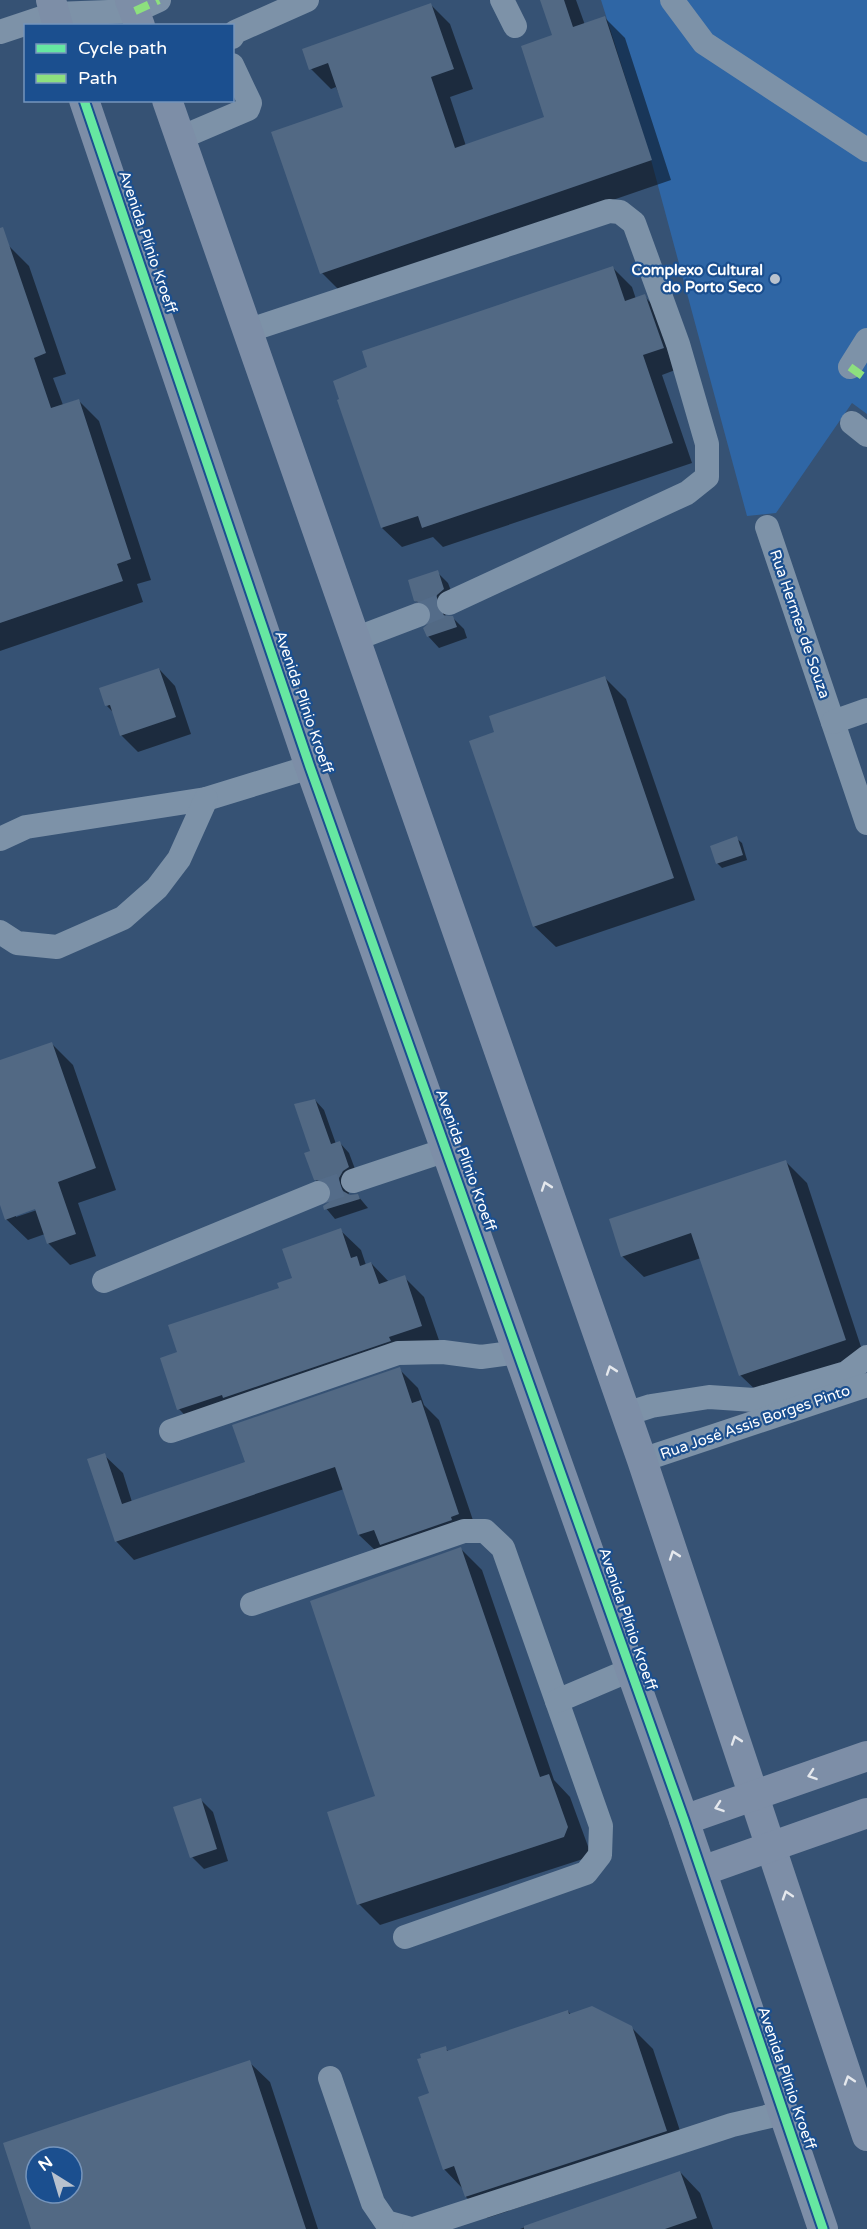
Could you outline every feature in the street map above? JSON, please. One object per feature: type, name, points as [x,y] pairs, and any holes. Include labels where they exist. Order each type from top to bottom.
[{"type":"main road","name":"Avenida Plínio Kroeff","points":[[85,102],[310,767],[702,1871],[823,2229]]},
{"type":"main road","points":[[167,102],[642,1460],[867,2136]]},
{"type":"main road","points":[[684,1820],[867,1756]]},
{"type":"main road","points":[[702,1871],[867,1813]]},
{"type":"street","points":[[234,34],[307,0]]},
{"type":"street","points":[[502,0],[515,26]]},
{"type":"street","points":[[672,0],[704,43],[867,150]]},
{"type":"street","points":[[0,32],[55,13],[141,9]]},
{"type":"street","points":[[180,138],[245,112],[249,108],[250,103],[234,69]]},
{"type":"street","points":[[247,331],[609,211],[620,212],[634,223],[678,344],[707,444],[707,477],[687,493],[449,603]]},
{"type":"street","points":[[850,367],[867,340]]},
{"type":"street","name":"Rua Hermes de Souza","points":[[767,527],[867,823]]},
{"type":"street","points":[[355,639],[418,615]]},
{"type":"street","points":[[833,722],[867,710]]},
{"type":"street","points":[[0,839],[26,827],[206,799],[310,767]]},
{"type":"street","points":[[0,932],[17,943],[57,947],[123,918],[157,888],[179,859],[206,799]]},
{"type":"street","points":[[353,1181],[446,1149]]},
{"type":"street","points":[[104,1281],[318,1193]]},
{"type":"street","points":[[171,1431],[398,1353],[443,1352],[481,1357],[518,1352]]},
{"type":"street","points":[[626,1414],[651,1406],[709,1397],[754,1400],[846,1373],[867,1357]]},
{"type":"street","name":"Rua José Assis Borges Pinto","points":[[642,1460],[867,1385]]},
{"type":"street","points":[[252,1604],[464,1531],[485,1531],[503,1548],[601,1826],[600,1855],[586,1873],[405,1937]]},
{"type":"street","points":[[557,1701],[630,1670]]},
{"type":"street","points":[[330,2078],[373,2203],[386,2222],[412,2229],[732,2125],[783,2113]]},
{"type":"shaded area","name":"Complexo Cultural do Porto Seco","points":[[601,0],[867,0],[867,414],[852,403],[776,513],[747,516],[650,156]]},
{"type":"building","points":[[540,0],[564,0],[573,27],[605,16],[652,160],[320,274],[271,132],[343,107],[328,63],[309,70],[302,49],[431,3],[454,69],[431,77],[455,148],[544,117],[521,46],[552,35]]},
{"type":"building","points":[[3,227],[46,353],[34,358],[51,408],[79,399],[131,559],[117,564],[123,581],[0,623],[0,228]]},
{"type":"building","points":[[613,266],[625,301],[645,294],[664,348],[643,355],[673,443],[422,528],[418,516],[381,528],[337,400],[339,399],[333,381],[367,367],[362,351]]},
{"type":"building","points":[[438,570],[444,589],[437,595],[436,608],[441,615],[453,616],[457,627],[427,637],[423,628],[432,617],[431,610],[426,604],[414,601],[408,580]]},
{"type":"building","points":[[159,668],[176,717],[120,736],[110,705],[105,706],[99,688]]},
{"type":"building","points":[[605,676],[674,878],[533,927],[469,741],[494,732],[489,716]]},
{"type":"building","points":[[737,836],[743,855],[716,864],[710,846]]},
{"type":"building","points":[[52,1042],[96,1168],[58,1182],[76,1234],[47,1244],[35,1209],[5,1220],[0,1205],[0,1060]]},
{"type":"building","points":[[315,1099],[331,1144],[340,1141],[349,1167],[339,1178],[340,1186],[350,1195],[358,1194],[360,1199],[324,1210],[323,1206],[329,1202],[332,1195],[331,1188],[326,1181],[314,1180],[304,1153],[310,1151],[294,1104]]},
{"type":"building","points":[[786,1160],[846,1340],[739,1376],[691,1233],[621,1257],[609,1219]]},
{"type":"building","points":[[341,1228],[351,1258],[357,1256],[360,1266],[371,1262],[379,1284],[405,1275],[422,1326],[389,1337],[391,1341],[223,1398],[222,1395],[177,1410],[160,1358],[177,1352],[168,1325],[279,1288],[277,1283],[292,1278],[282,1249]]},
{"type":"building","points":[[400,1367],[412,1403],[421,1400],[459,1514],[451,1517],[452,1520],[380,1545],[374,1530],[358,1535],[335,1467],[115,1542],[87,1459],[105,1453],[122,1504],[245,1462],[232,1425]]},
{"type":"building","points":[[461,1547],[540,1777],[549,1774],[568,1827],[564,1837],[357,1905],[327,1812],[375,1796],[310,1601]]},
{"type":"building","points":[[201,1798],[217,1849],[190,1858],[173,1807]]},
{"type":"building","points":[[592,2006],[632,2026],[667,2131],[465,2197],[454,2166],[443,2170],[418,2097],[429,2093],[417,2059],[421,2058],[420,2054],[446,2046],[447,2051],[568,2010],[569,2014]]},
{"type":"building","points":[[250,2060],[306,2229],[31,2229],[3,2143]]},
{"type":"building","points":[[680,2171],[697,2218],[665,2229],[524,2229],[524,2226]]},
{"type":"tunnel","points":[[418,615],[449,603]]},
{"type":"tunnel","points":[[318,1193],[353,1181]]},
{"type":"marked path","points":[[135,11],[159,0]]},
{"type":"marked path","points":[[850,367],[867,379]]},
{"type":"cycle path","points":[[85,102],[310,767],[684,1820],[823,2229]]},
{"type":"place","name":"Complexo Cultural do Porto Seco","points":[[775,279]]}]
